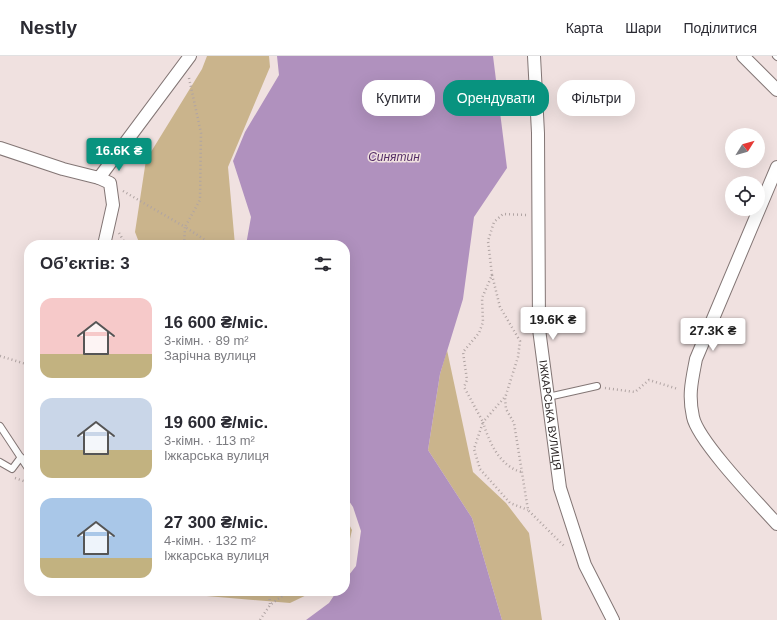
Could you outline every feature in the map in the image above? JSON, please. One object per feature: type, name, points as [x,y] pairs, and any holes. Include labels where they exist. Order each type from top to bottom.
[{"type":"street","name":"ІЖКАРСЬКА ВУЛИЦЯ","points":[[534,56],[538,133],[539,329],[560,488],[585,565],[613,620]]},
{"type":"street","points":[[743,56],[777,90]]},
{"type":"street","points":[[104,181],[188,60]]},
{"type":"street","points":[[0,148],[104,181]]},
{"type":"street","points":[[777,167],[696,360],[690,392],[693,418],[708,445],[777,524]]},
{"type":"street","points":[[104,181],[113,205],[105,240]]},
{"type":"lane","points":[[548,397],[597,386]]},
{"type":"lane","points":[[0,426],[24,463]]},
{"type":"lane","points":[[0,462],[12,469],[20,457]]},
{"type":"path","points":[[184,240],[185,227],[200,200],[201,133],[188,60]]},
{"type":"path","points":[[104,181],[205,240]]},
{"type":"path","points":[[528,510],[514,423],[506,408],[505,398],[518,356],[520,341],[500,307],[492,275],[488,241],[494,222],[503,214],[539,216]]},
{"type":"path","points":[[492,275],[482,298],[483,322],[479,333],[463,352],[467,380],[464,388],[483,422],[489,440],[499,456],[512,470],[522,472]]},
{"type":"path","points":[[0,356],[24,363]]},
{"type":"path","points":[[597,386],[635,392],[649,380],[690,392]]},
{"type":"path","points":[[505,398],[483,422],[474,449],[480,469],[510,503],[528,510],[568,550]]},
{"type":"path","points":[[269,596],[270,605]]},
{"type":"path","points":[[260,620],[270,605],[282,596]]},
{"type":"shaded area","points":[[207,56],[269,56],[270,67],[228,167],[235,240],[138,240],[135,232],[146,160],[202,69]]},
{"type":"shaded area","points":[[447,350],[473,472],[506,503],[529,533],[542,620],[502,620],[472,518],[428,450],[440,374]]},
{"type":"shaded area","points":[[350,526],[352,530],[350,539]]},
{"type":"shaded area","points":[[207,596],[305,596],[290,603]]},
{"type":"water","name":"Синятин","points":[[277,56],[493,56],[496,80],[443,80],[443,116],[500,116],[507,168],[474,217],[463,299],[440,374],[428,450],[472,518],[502,620],[306,620],[329,603],[334,596],[350,596],[350,574],[356,566],[361,531],[350,502],[350,240],[247,240],[251,217],[233,161],[245,132],[279,75]]}]
